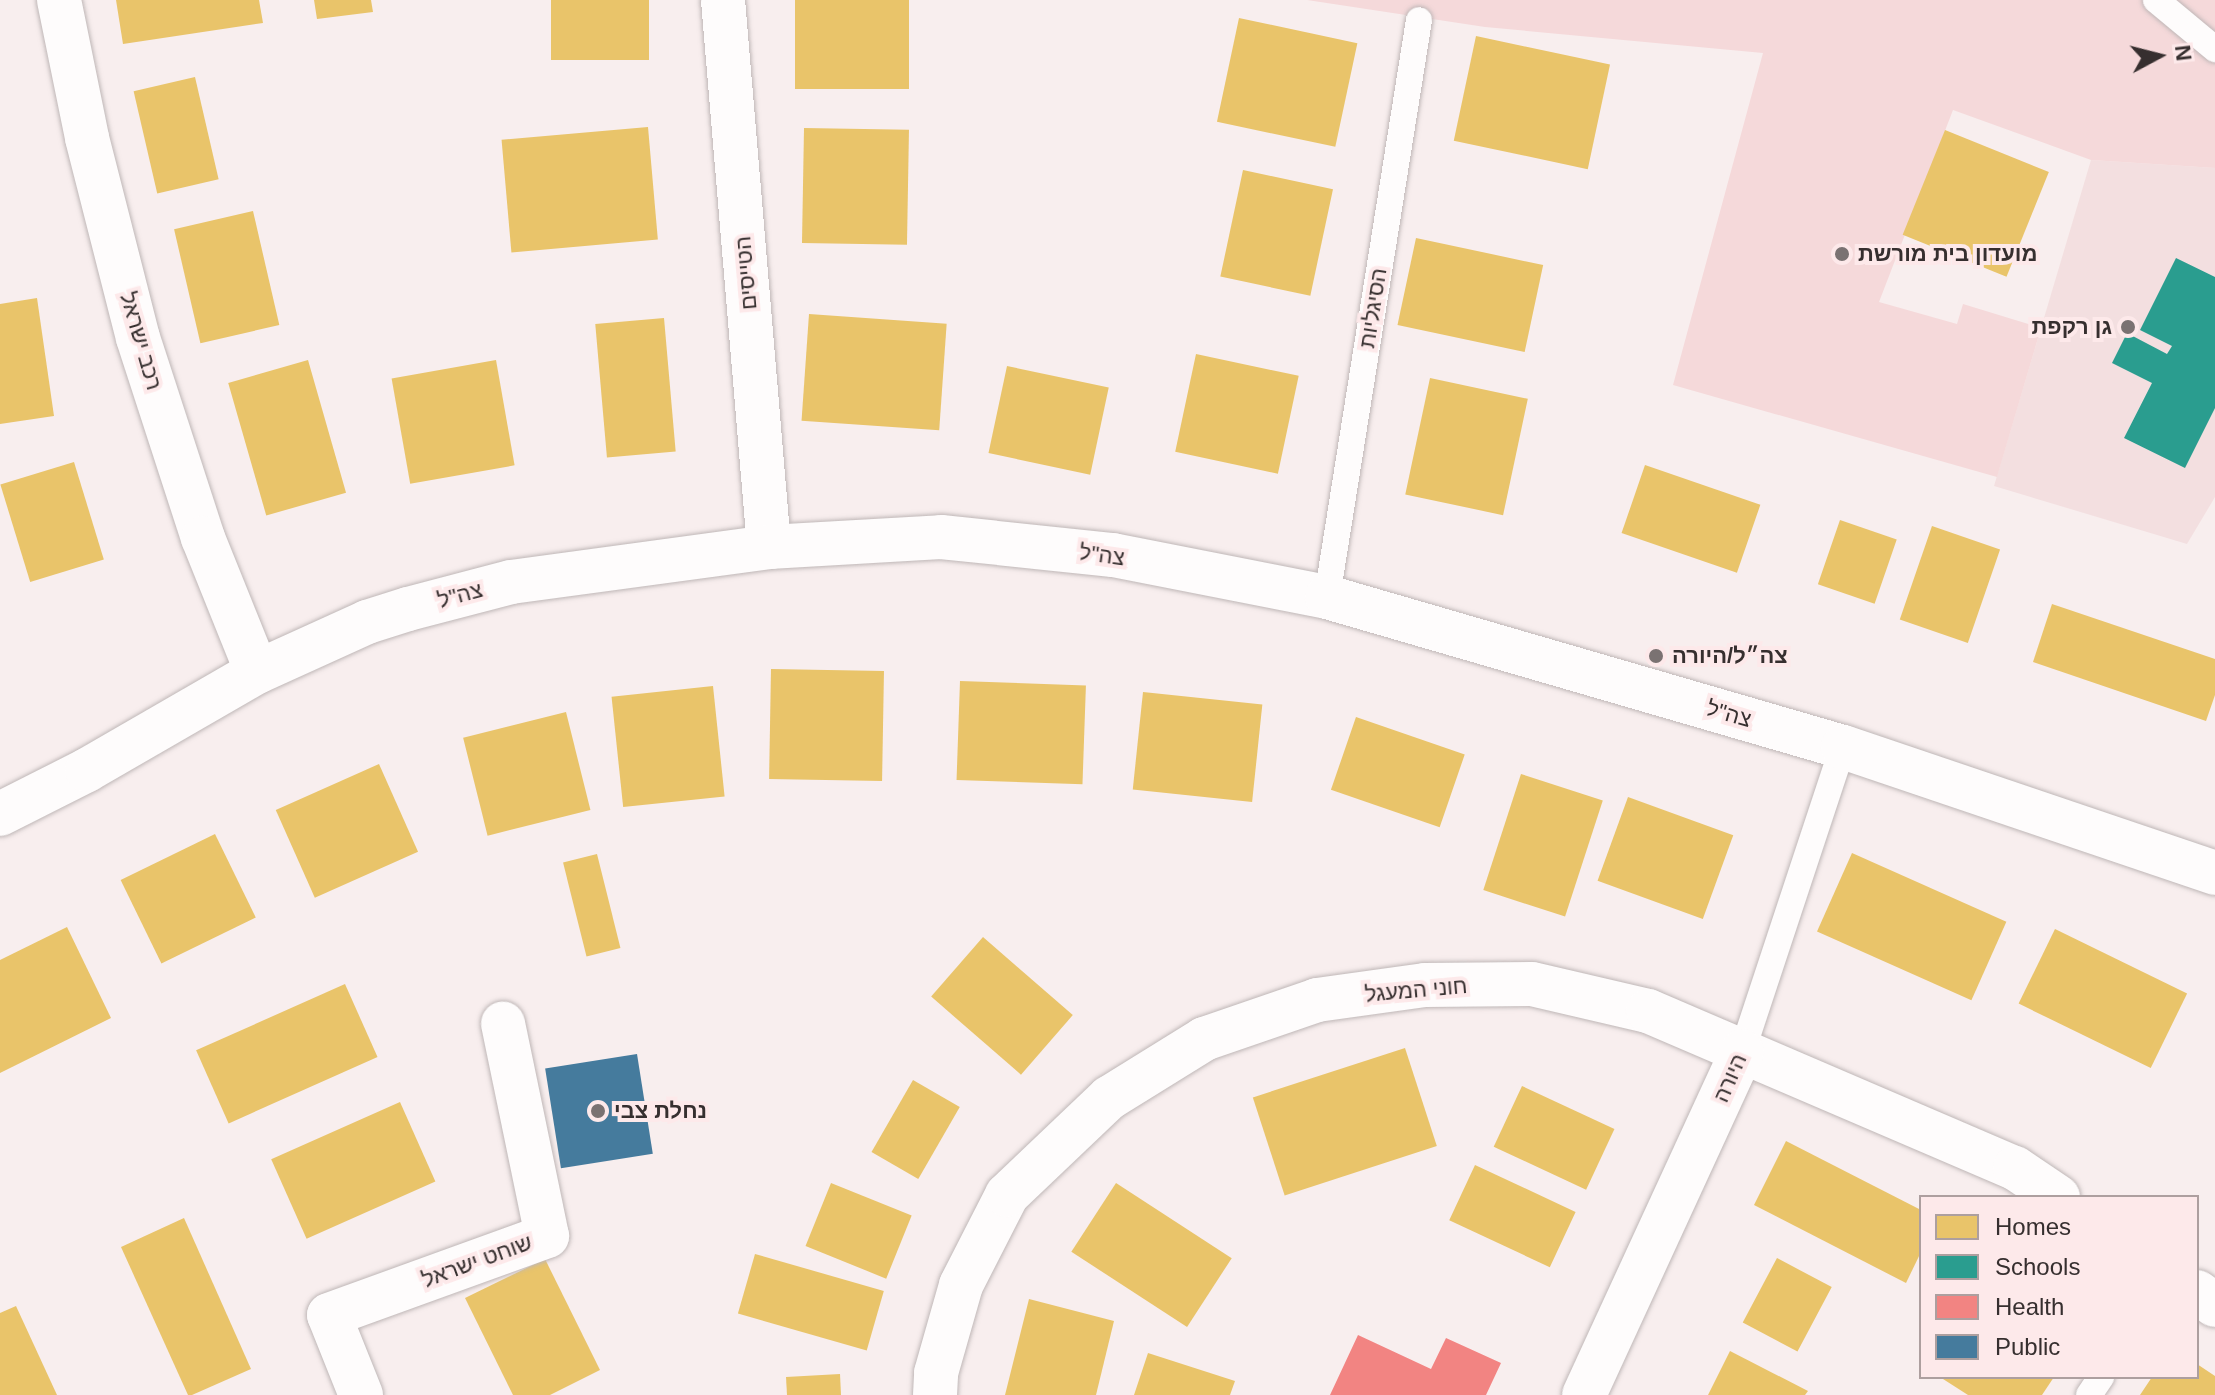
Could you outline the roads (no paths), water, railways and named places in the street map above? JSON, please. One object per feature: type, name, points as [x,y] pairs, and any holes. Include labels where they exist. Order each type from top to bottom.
[{"type":"street","name":"רכב ישראל","points":[[59,0],[87,138],[138,338],[203,538],[257,672]]},
{"type":"street","name":"הטייסים","points":[[723,0],[769,547]]},
{"type":"street","name":"צה\"ל","points":[[0,814],[87,770],[257,672],[367,622],[511,582],[769,547],[941,537],[1113,555],[1327,597],[1843,747],[2214,868]]},
{"type":"street","name":"חוני המעגל","points":[[935,1395],[936,1373],[961,1285],[1007,1195],[1109,1098],[1204,1039],[1317,1000],[1425,985],[1532,984],[1648,1011],[2015,1168],[2055,1195]]},
{"type":"street","name":"שוחט ישראל","points":[[361,1395],[329,1315],[547,1236],[503,1024]]},
{"type":"street","name":"היורה","points":[[1584,1395],[1742,1052]]},
{"type":"lane","points":[[2156,0],[2215,49]]},
{"type":"lane","name":"הסיגליות","points":[[1327,597],[1419,20]]},
{"type":"lane","name":"היורה","points":[[1742,1052],[1843,747]]},
{"type":"place","name":"מועדון בית מורשת","points":[[1842,254]]},
{"type":"place","name":"גן רקפת","points":[[2128,327]]},
{"type":"place","name":"צה״ל/היורה","points":[[1656,656]]},
{"type":"place","name":"נחלת צבי","points":[[598,1111]]}]
